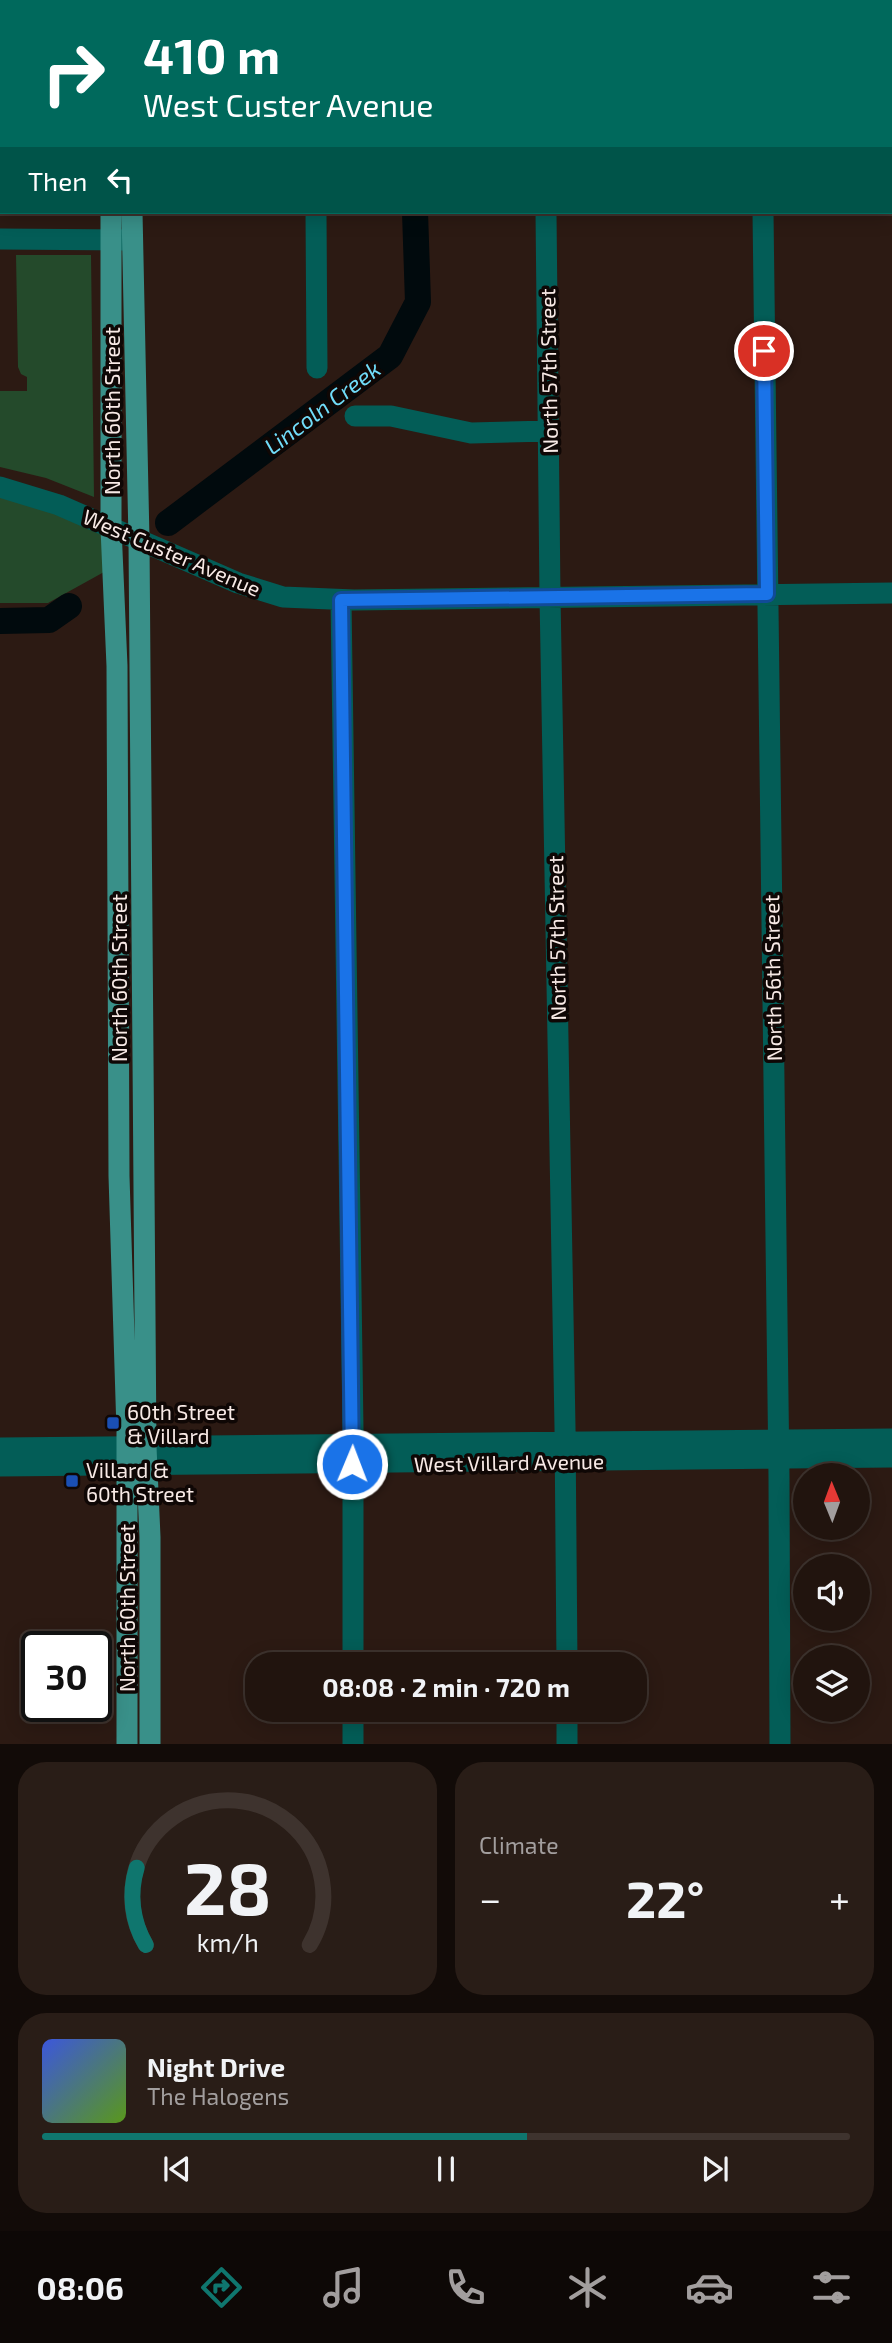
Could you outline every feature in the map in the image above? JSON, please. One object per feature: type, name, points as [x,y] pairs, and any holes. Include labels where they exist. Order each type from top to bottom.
[{"type":"main road","name":"North 60th Street","points":[[111,214],[111,528],[117,679],[119,1176],[137,1457],[150,1537],[150,1744]]},
{"type":"main road","name":"North 60th Street","points":[[127,1744],[137,1457],[139,540],[132,214]]},
{"type":"street","points":[[316,214],[317,368]]},
{"type":"street","name":"North 57th Street","points":[[546,214],[567,1652]]},
{"type":"street","name":"North 56th Street","points":[[763,214],[779,1449],[780,1744]]},
{"type":"street","points":[[0,239],[133,240]]},
{"type":"street","points":[[355,416],[391,416],[471,433],[549,431]]},
{"type":"street","name":"West Custer Avenue","points":[[0,487],[59,505],[237,583],[283,597],[341,600],[892,593]]},
{"type":"street","points":[[341,600],[353,1455],[353,1652]]},
{"type":"street","name":"West Villard Avenue","points":[[0,1466],[137,1457],[779,1449],[892,1439]]},
{"type":"street","name":"West Villard Avenue","points":[[0,1448],[137,1457]]},
{"type":"street","name":"West Villard Avenue","points":[[779,1449],[892,1457]]},
{"type":"street","points":[[353,1722],[353,1744]]},
{"type":"street","points":[[567,1722],[567,1744]]},
{"type":"green space","points":[[90,214],[90,216],[0,215]]},
{"type":"green space","points":[[16,255],[91,255],[94,497],[46,478],[0,467],[0,391],[27,391],[27,377],[21,374],[18,367]]},
{"type":"green space","points":[[0,495],[59,512],[103,533],[104,572],[48,603],[0,603]]},
{"type":"waterway","name":"Lincoln Creek","points":[[168,523],[390,356],[418,302],[415,214]]},
{"type":"waterway","name":"Lincoln Creek","points":[[0,621],[49,620],[69,606]]},
{"type":"place","name":"60th Street & Villard","points":[[113,1423]]},
{"type":"place","name":"Villard & 60th Street","points":[[72,1481]]},
{"type":"route","points":[[352,1464],[341,600],[767,594],[764,351]]}]
